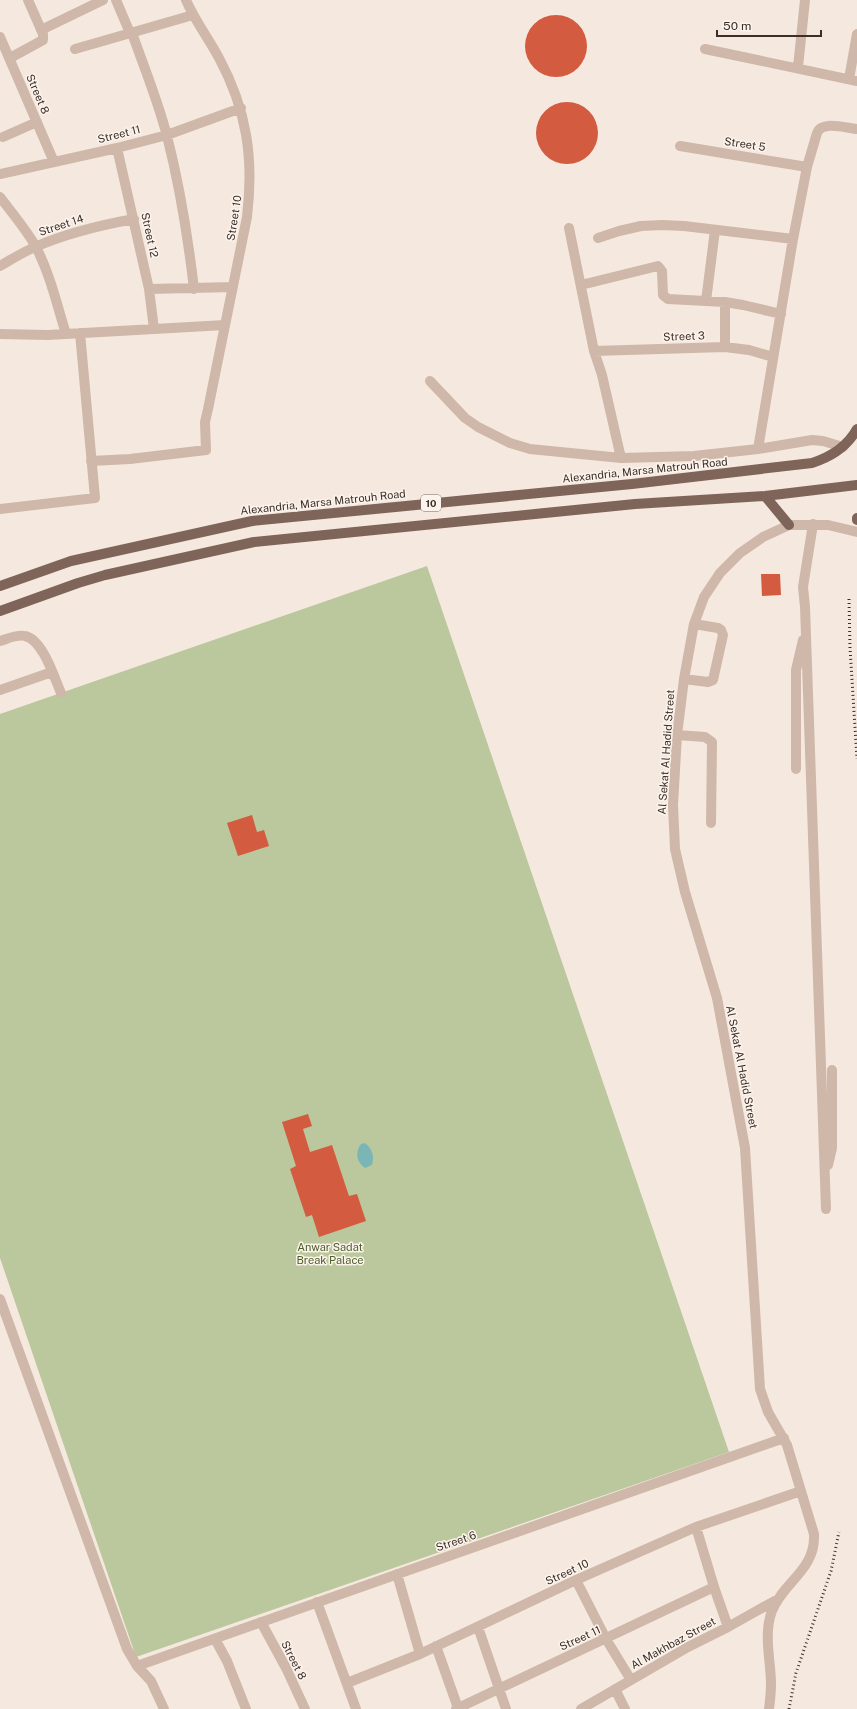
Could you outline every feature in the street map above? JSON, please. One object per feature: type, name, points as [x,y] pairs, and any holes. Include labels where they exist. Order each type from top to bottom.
[{"type":"main road","name":"Alexandria, Marsa Matrouh Road","points":[[0,586],[71,561],[239,523],[632,484],[801,464],[823,459],[843,447],[853,437],[857,429]]},
{"type":"main road","name":"10","points":[[0,611],[98,577],[254,542],[635,504],[765,496],[857,485]]},
{"type":"main road","points":[[765,496],[789,525]]},
{"type":"street","points":[[10,58],[41,42],[43,37],[28,0]]},
{"type":"street","points":[[41,30],[103,0]]},
{"type":"street","points":[[116,0],[131,33],[166,135],[179,185],[188,237],[194,289]]},
{"type":"street","name":"Street 10","points":[[91,461],[137,458],[206,450],[205,422],[247,217],[250,190],[250,162],[247,136],[241,108],[232,83],[186,0]]},
{"type":"street","points":[[798,67],[805,0]]},
{"type":"street","points":[[75,49],[193,15]]},
{"type":"street","points":[[705,49],[798,67],[853,80],[857,34]]},
{"type":"street","name":"Street 8","points":[[0,37],[54,162]]},
{"type":"street","name":"Street 11","points":[[0,174],[117,148],[166,135],[241,108]]},
{"type":"street","points":[[3,137],[37,122]]},
{"type":"street","points":[[758,449],[793,239],[807,166],[816,133],[821,127],[829,126],[857,129]]},
{"type":"street","name":"Street 5","points":[[680,146],[807,166]]},
{"type":"street","name":"Street 12","points":[[117,148],[149,289],[154,329]]},
{"type":"street","points":[[0,198],[29,236],[42,259],[66,334]]},
{"type":"street","name":"Street 14","points":[[0,266],[36,247],[85,229],[134,219]]},
{"type":"street","points":[[598,238],[619,231],[655,225],[684,226],[793,239]]},
{"type":"street","points":[[569,228],[594,351],[602,375],[621,458]]},
{"type":"street","points":[[706,301],[715,230]]},
{"type":"street","points":[[581,285],[658,266],[662,271],[663,295],[668,299],[724,302],[781,314]]},
{"type":"street","points":[[149,289],[233,287]]},
{"type":"street","points":[[724,302],[725,347]]},
{"type":"street","points":[[0,334],[66,334],[225,325]]},
{"type":"street","points":[[0,509],[95,498],[80,333]]},
{"type":"street","name":"Street 3","points":[[594,351],[725,347],[750,350],[774,357]]},
{"type":"street","points":[[430,381],[465,418],[494,437],[530,448],[621,458],[671,457],[758,449],[812,440],[823,441],[843,447]]},
{"type":"street","points":[[813,524],[803,587],[806,627],[826,1209]]},
{"type":"street","name":"Al Sekat Al Hadid Street","points":[[769,1709],[771,1685],[768,1628],[772,1610],[778,1599],[808,1563],[813,1549],[814,1534],[784,1438],[768,1412],[760,1389],[745,1148],[717,998],[685,892],[675,849],[673,805],[677,735],[684,679],[694,624],[704,597],[720,573],[740,553],[763,537],[789,525],[828,525],[857,532]]},
{"type":"street","points":[[684,679],[708,682],[713,680],[723,635],[721,630],[718,628],[694,624]]},
{"type":"street","points":[[796,769],[796,670],[806,627]]},
{"type":"street","points":[[0,642],[23,636],[33,639],[40,648],[61,693]]},
{"type":"street","points":[[0,690],[52,672]]},
{"type":"street","points":[[677,735],[705,737],[712,742],[711,823]]},
{"type":"street","points":[[825,1181],[832,1148],[832,1070]]},
{"type":"street","points":[[0,1299],[127,1649],[137,1666],[151,1681],[164,1709]]},
{"type":"street","name":"Street 6","points":[[137,1666],[784,1438]]},
{"type":"street","name":"Street 10","points":[[347,1683],[420,1654],[576,1580],[696,1527],[801,1491]]},
{"type":"street","points":[[696,1527],[728,1627]]},
{"type":"street","points":[[397,1574],[420,1654]]},
{"type":"street","points":[[576,1580],[606,1639],[631,1680]]},
{"type":"street","name":"Street 11","points":[[457,1709],[714,1587]]},
{"type":"street","name":"Al Makhbaz Street","points":[[581,1709],[688,1647],[778,1599]]},
{"type":"street","points":[[317,1602],[356,1709]]},
{"type":"street","name":"Street 8","points":[[261,1622],[286,1668],[305,1709]]},
{"type":"street","points":[[478,1627],[506,1709]]},
{"type":"street","points":[[215,1639],[230,1667],[246,1709]]},
{"type":"street","points":[[436,1646],[457,1709]]},
{"type":"street","points":[[615,1689],[625,1709]]},
{"type":"green space","name":"Anwar Sadat Break Palace","points":[[427,566],[729,1452],[136,1657],[0,1258],[0,714]]},
{"type":"water","points":[[365,1143],[370,1148],[373,1158],[372,1165],[365,1168],[358,1160],[357,1154],[361,1144]]},
{"type":"building","points":[[550,15],[562,15],[578,24],[585,34],[587,46],[585,58],[578,68],[562,77],[550,77],[539,72],[530,63],[525,52],[525,40],[530,29],[539,20]]},
{"type":"building","points":[[561,102],[573,102],[589,111],[596,121],[598,133],[596,145],[589,155],[573,164],[561,164],[550,159],[541,150],[536,139],[536,127],[541,116],[550,107]]},
{"type":"building","points":[[761,574],[780,574],[781,595],[762,596]]},
{"type":"building","points":[[252,815],[257,832],[264,830],[269,846],[238,856],[227,823]]},
{"type":"building","points":[[308,1114],[312,1126],[303,1129],[310,1152],[332,1145],[349,1196],[357,1194],[366,1221],[319,1237],[312,1215],[306,1217],[290,1169],[296,1166],[282,1122]]},
{"type":"railway","points":[[849,599],[850,648],[857,759]]},
{"type":"railway","points":[[789,1709],[796,1673],[831,1571],[839,1532]]}]
